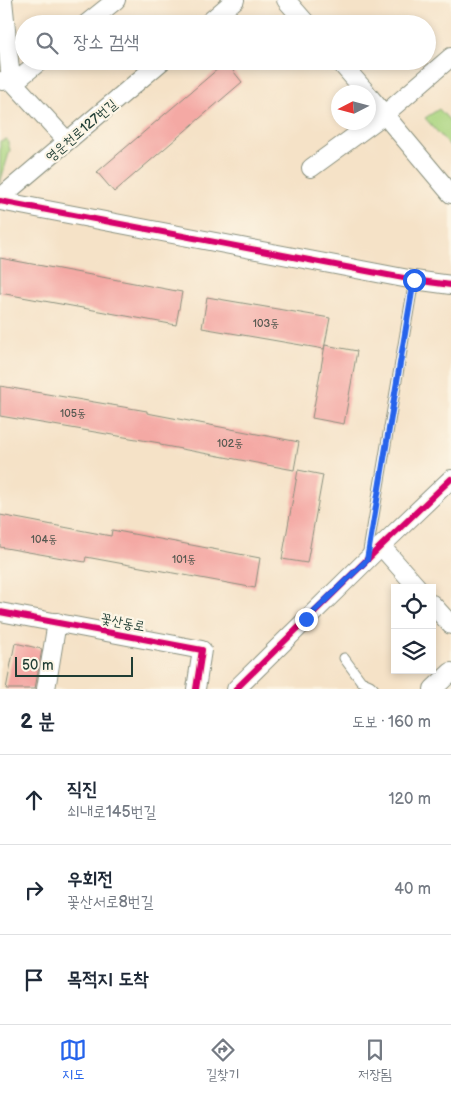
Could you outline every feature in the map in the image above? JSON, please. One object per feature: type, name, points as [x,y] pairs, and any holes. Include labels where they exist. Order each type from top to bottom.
[{"type":"street","points":[[3,0],[6,80],[67,141]]},
{"type":"street","points":[[97,15],[116,0]]},
{"type":"street","points":[[218,15],[235,0]]},
{"type":"street","points":[[286,0],[299,15]]},
{"type":"street","points":[[436,70],[451,57]]},
{"type":"street","points":[[6,80],[18,79],[29,70]]},
{"type":"street","name":"영운천로127번길","points":[[0,199],[151,70]]},
{"type":"street","points":[[347,70],[359,85]]},
{"type":"street","points":[[311,168],[385,114],[436,70]]},
{"type":"street","points":[[376,104],[451,194]]},
{"type":"street","points":[[0,199],[414,280],[451,285]]},
{"type":"street","points":[[236,689],[451,479]]},
{"type":"street","points":[[381,546],[414,584]]},
{"type":"street","points":[[436,608],[451,625]]},
{"type":"street","name":"꽃산동로","points":[[0,612],[202,650],[196,689]]},
{"type":"street","points":[[46,689],[57,622]]},
{"type":"street","points":[[433,689],[451,672]]},
{"type":"lane","points":[[367,560],[414,280]]},
{"type":"lane","points":[[344,658],[362,680],[374,689]]},
{"type":"green space","points":[[439,109],[451,122],[451,147],[425,118]]},
{"type":"green space","points":[[7,139],[10,150],[0,183],[0,141]]},
{"type":"building","points":[[217,70],[232,70],[242,82],[114,192],[97,172]]},
{"type":"building","points":[[0,258],[182,292],[176,325],[0,293]]},
{"type":"building","points":[[207,297],[330,318],[324,349],[202,328]]},
{"type":"building","points":[[325,345],[357,351],[344,424],[312,418]]},
{"type":"building","points":[[0,386],[147,411],[147,413],[299,442],[294,470],[160,445],[160,443],[0,416]]},
{"type":"building","points":[[298,470],[323,475],[307,563],[282,559]]},
{"type":"building","points":[[0,515],[111,536],[112,530],[260,558],[255,588],[86,557],[85,562],[0,547]]},
{"type":"building","points":[[15,643],[42,649],[35,689],[6,689]]},
{"type":"cycle path","points":[[0,201],[414,280],[451,285]]},
{"type":"cycle path","points":[[236,689],[451,479]]},
{"type":"cycle path","points":[[0,612],[202,650],[196,689]]},
{"type":"route","points":[[306,619],[367,560],[414,280]]}]
